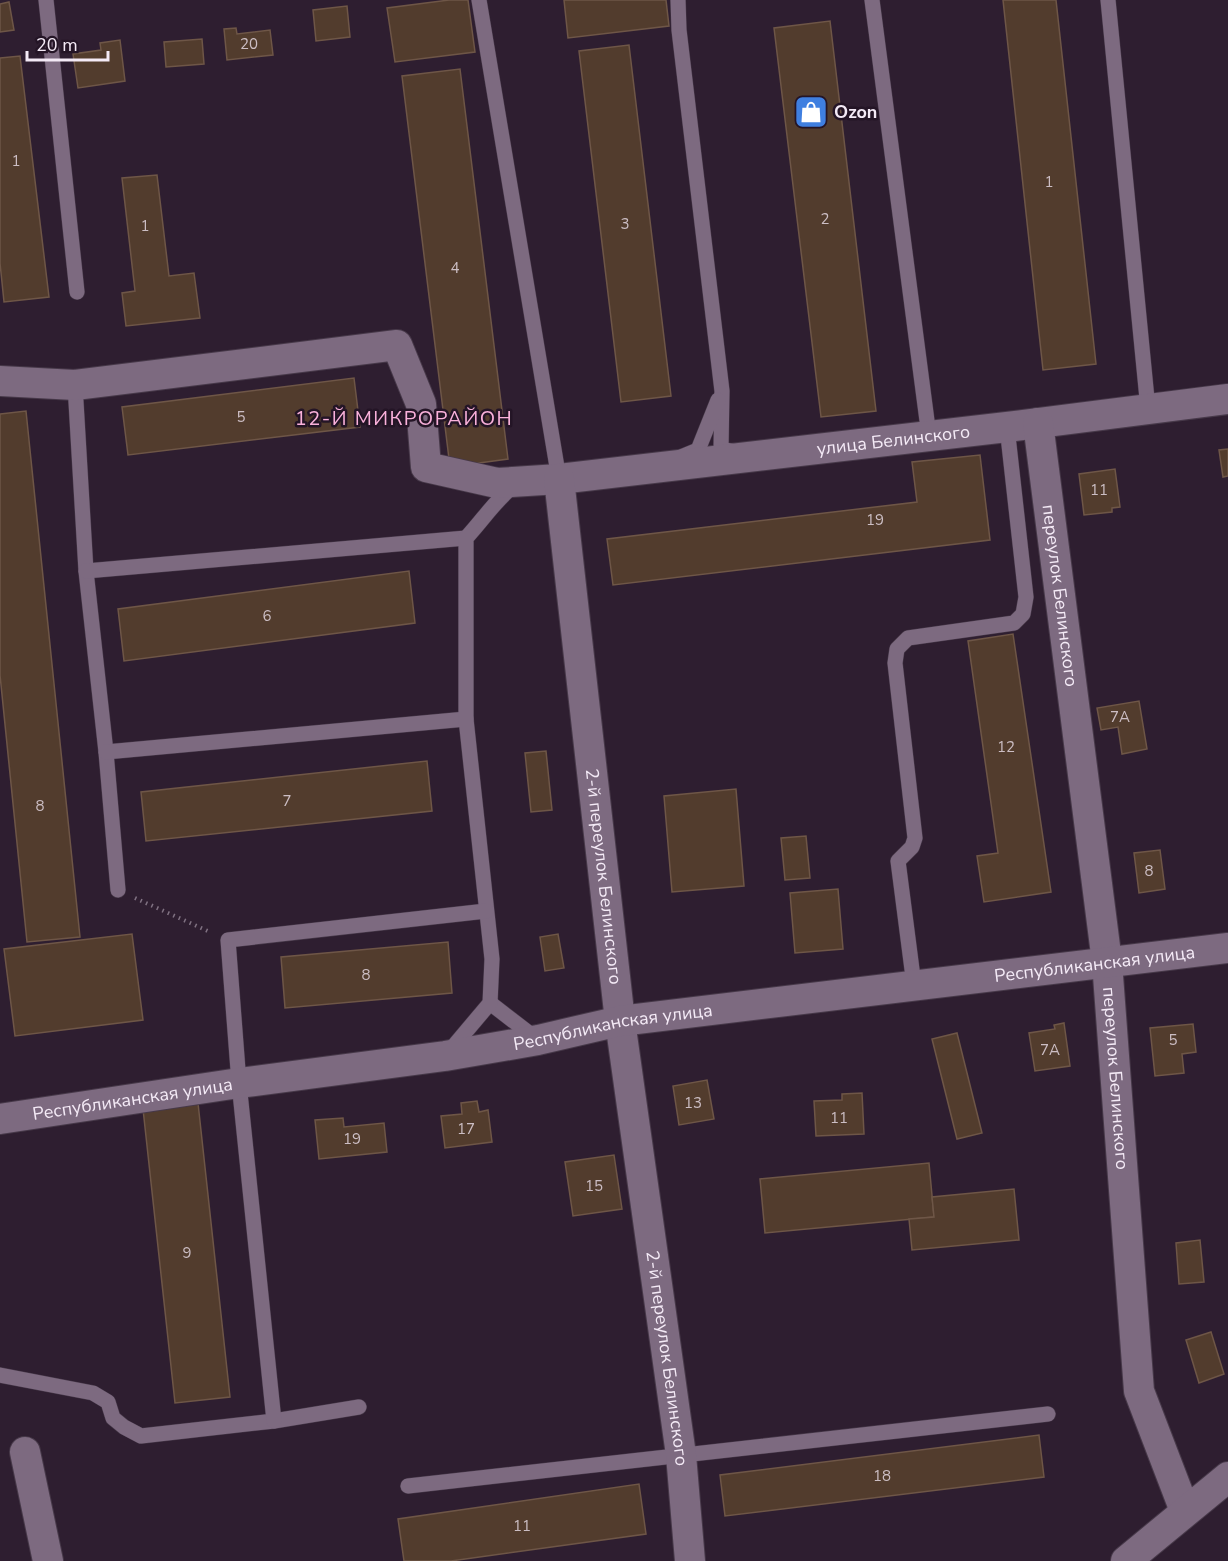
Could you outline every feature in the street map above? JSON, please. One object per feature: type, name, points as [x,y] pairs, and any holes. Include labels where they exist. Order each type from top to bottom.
[{"type":"street","name":"улица Белинского","points":[[75,385],[397,345],[421,404],[426,467],[497,483],[559,479],[1228,399]]},
{"type":"street","points":[[0,381],[75,385]]},
{"type":"street","name":"переулок Белинского","points":[[1038,423],[1107,962],[1139,1392],[1185,1511]]},
{"type":"street","name":"2-й переулок Белинского","points":[[559,479],[620,1021],[681,1455],[690,1561]]},
{"type":"street","name":"Республиканская улица","points":[[0,1119],[239,1083],[445,1056],[538,1040],[620,1021],[1228,948]]},
{"type":"street","points":[[25,1452],[48,1561]]},
{"type":"street","points":[[1126,1561],[1228,1477]]},
{"type":"lane","points":[[46,0],[77,292]]},
{"type":"lane","points":[[479,0],[559,479]]},
{"type":"lane","points":[[678,0],[679,30],[722,392],[721,449],[755,456]]},
{"type":"lane","points":[[872,0],[929,436]]},
{"type":"lane","points":[[1108,0],[1148,409]]},
{"type":"lane","points":[[75,385],[86,571],[106,752],[118,890]]},
{"type":"lane","points":[[656,467],[698,450],[722,392]]},
{"type":"lane","points":[[914,985],[898,861],[912,847],[915,838],[895,663],[897,649],[909,638],[1014,622],[1023,614],[1026,597],[1007,427]]},
{"type":"lane","points":[[86,571],[466,538],[503,494],[519,482]]},
{"type":"lane","points":[[445,1056],[490,1003],[492,959],[466,719],[466,538]]},
{"type":"lane","points":[[106,752],[466,719]]},
{"type":"lane","points":[[274,1421],[239,1083],[228,940],[486,911]]},
{"type":"lane","points":[[490,1003],[538,1040]]},
{"type":"lane","points":[[0,1375],[93,1393],[108,1402],[113,1418],[141,1436],[274,1421],[359,1407]]},
{"type":"lane","points":[[408,1486],[1048,1414]]},
{"type":"path","points":[[118,890],[228,940]]},
{"type":"building","points":[[449,0],[468,0],[475,52],[395,62],[387,8]]},
{"type":"building","points":[[564,0],[666,0],[669,26],[568,38]]},
{"type":"building","points":[[1003,0],[1056,0],[1096,364],[1043,370]]},
{"type":"building","points":[[9,2],[14,30],[0,32],[0,4]]},
{"type":"building","points":[[347,6],[350,37],[316,41],[313,10]]},
{"type":"building","points":[[830,21],[876,411],[821,417],[774,28]]},
{"type":"building","points":[[236,28],[237,34],[270,30],[273,55],[227,60],[224,29]]},
{"type":"building","points":[[202,39],[204,64],[166,67],[164,42]]},
{"type":"building","points":[[120,40],[125,81],[78,88],[73,54],[101,50],[100,43]]},
{"type":"building","points":[[629,45],[671,396],[621,402],[579,51]]},
{"type":"building","points":[[20,56],[49,297],[4,302],[0,263],[0,58]]},
{"type":"building","points":[[460,69],[508,459],[450,467],[402,76]]},
{"type":"building","points":[[157,175],[169,276],[194,273],[200,318],[126,326],[122,293],[135,291],[122,178]]},
{"type":"building","points":[[354,378],[360,427],[128,455],[122,407]]},
{"type":"building","points":[[26,411],[80,937],[27,942],[0,675],[0,414]]},
{"type":"building","points":[[1228,449],[1228,476],[1223,477],[1219,450]]},
{"type":"building","points":[[980,455],[990,540],[613,585],[607,539],[917,502],[912,462]]},
{"type":"building","points":[[1115,469],[1120,507],[1112,508],[1112,512],[1084,515],[1079,474]]},
{"type":"building","points":[[409,571],[415,623],[124,661],[118,609]]},
{"type":"building","points":[[1013,634],[1051,892],[984,902],[977,856],[998,853],[968,641]]},
{"type":"building","points":[[1139,701],[1147,749],[1122,754],[1118,727],[1101,730],[1097,708]]},
{"type":"building","points":[[546,751],[552,810],[531,812],[525,753]]},
{"type":"building","points":[[427,761],[432,811],[146,841],[141,792]]},
{"type":"building","points":[[736,789],[744,886],[672,892],[664,796]]},
{"type":"building","points":[[806,836],[810,878],[785,880],[781,838]]},
{"type":"building","points":[[1160,850],[1165,889],[1139,893],[1134,853]]},
{"type":"building","points":[[838,889],[843,949],[795,953],[790,893]]},
{"type":"building","points":[[132,934],[143,1020],[15,1036],[4,949]]},
{"type":"building","points":[[558,934],[564,968],[545,971],[540,937]]},
{"type":"building","points":[[448,942],[452,993],[285,1008],[281,957]]},
{"type":"building","points":[[1064,1023],[1070,1066],[1035,1071],[1029,1033],[1055,1029],[1054,1025]]},
{"type":"building","points":[[1193,1024],[1196,1052],[1182,1054],[1184,1073],[1155,1076],[1150,1028]]},
{"type":"building","points":[[957,1033],[982,1133],[957,1139],[932,1039]]},
{"type":"building","points":[[707,1080],[714,1119],[679,1125],[673,1086]]},
{"type":"building","points":[[862,1093],[864,1134],[816,1136],[814,1101],[842,1100],[842,1094]]},
{"type":"building","points":[[477,1101],[479,1112],[488,1110],[492,1142],[445,1148],[441,1116],[462,1114],[461,1103]]},
{"type":"building","points":[[198,1103],[230,1397],[175,1403],[143,1109]]},
{"type":"building","points":[[343,1118],[344,1127],[384,1123],[387,1152],[319,1159],[315,1120]]},
{"type":"building","points":[[614,1155],[622,1209],[573,1216],[565,1162]]},
{"type":"building","points":[[929,1163],[934,1217],[765,1233],[760,1179]]},
{"type":"building","points":[[1014,1189],[1019,1240],[912,1250],[909,1219],[934,1217],[932,1197]]},
{"type":"building","points":[[1200,1240],[1204,1282],[1179,1284],[1176,1243]]},
{"type":"building","points":[[1211,1332],[1224,1374],[1199,1383],[1186,1340]]},
{"type":"building","points":[[1039,1435],[1044,1477],[725,1516],[720,1475]]},
{"type":"building","points":[[639,1484],[646,1534],[451,1561],[404,1561],[398,1519]]},
{"type":"place","name":"Ozon","points":[[811,112]]},
{"type":"district","name":"12-Й МИКРОРАЙОН","points":[[404,418]]}]
